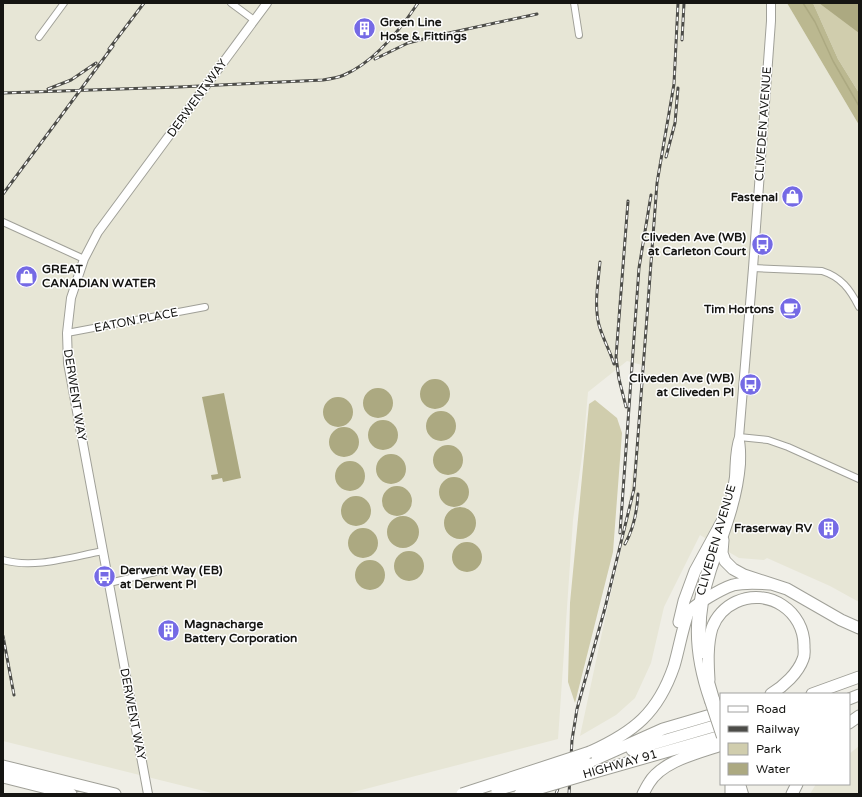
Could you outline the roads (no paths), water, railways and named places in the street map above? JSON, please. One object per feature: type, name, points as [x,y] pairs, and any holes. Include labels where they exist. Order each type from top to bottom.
[{"type":"highway","points":[[657,701],[669,662],[684,601],[695,571],[725,516]]},
{"type":"highway","points":[[723,540],[722,554],[729,566],[744,575],[787,589],[841,620],[859,628]]},
{"type":"highway","points":[[462,794],[588,763],[644,718],[657,701],[666,686],[674,665],[688,613],[693,607],[733,585],[752,583],[770,584]]},
{"type":"highway","points":[[709,680],[709,644],[712,629],[716,620],[731,605],[743,599],[757,597],[770,599],[783,605],[793,614],[801,627],[804,640],[804,658],[795,674],[772,693]]},
{"type":"highway","points":[[815,693],[859,677]]},
{"type":"highway","points":[[827,693],[859,684]]},
{"type":"highway","points":[[483,794],[588,763],[663,729],[720,712]]},
{"type":"highway","points":[[850,722],[859,716]]},
{"type":"highway","name":"HIGHWAY 91","points":[[520,794],[588,763],[720,724]]},
{"type":"highway","name":"HIGHWAY 91","points":[[588,763],[720,736]]},
{"type":"highway","points":[[643,794],[649,781],[661,770],[674,762],[720,745]]},
{"type":"highway","points":[[3,766],[115,794]]},
{"type":"highway","points":[[3,777],[71,794]]},
{"type":"highway","points":[[792,794],[796,785]]},
{"type":"street","points":[[39,36],[64,3]]},
{"type":"street","points":[[231,3],[254,20]]},
{"type":"street","name":"DERWENT WAY","points":[[148,794],[68,363],[67,333],[71,298],[84,259],[98,232],[267,3]]},
{"type":"street","points":[[574,3],[579,35]]},
{"type":"street","name":"CLIVEDEN AVENUE","points":[[720,716],[699,667],[696,628],[706,569],[725,516],[734,478],[736,446],[739,437],[753,268],[771,21],[771,3]]},
{"type":"street","points":[[3,222],[84,259]]},
{"type":"street","points":[[753,268],[822,271],[837,278],[849,289],[859,306]]},
{"type":"street","name":"EATON PLACE","points":[[67,333],[205,307]]},
{"type":"street","points":[[739,437],[768,440],[788,447],[859,479]]},
{"type":"street","name":"CLIVEDEN AVENUE","points":[[720,732],[712,700],[709,680],[704,665],[702,649],[701,602],[723,540],[740,480],[742,446],[739,437]]},
{"type":"street","points":[[3,560],[31,564],[103,551]]},
{"type":"street","points":[[109,583],[164,570]]},
{"type":"water","points":[[819,3],[859,3],[859,33]]},
{"type":"water","points":[[435,379],[446,383],[450,394],[446,405],[435,409],[424,405],[420,394],[424,383]]},
{"type":"water","points":[[378,388],[389,392],[393,403],[389,414],[378,418],[367,414],[363,403],[367,392]]},
{"type":"water","points":[[224,393],[241,478],[223,482],[222,478],[212,480],[211,475],[218,474],[202,397]]},
{"type":"water","points":[[338,397],[349,401],[353,412],[349,423],[338,427],[327,423],[323,412],[327,401]]},
{"type":"water","points":[[441,411],[452,415],[456,426],[452,437],[441,441],[430,437],[426,426],[430,415]]},
{"type":"water","points":[[383,420],[394,424],[398,435],[394,446],[383,450],[372,446],[368,435],[372,424]]},
{"type":"water","points":[[344,427],[355,431],[359,442],[355,453],[344,457],[333,453],[329,442],[333,431]]},
{"type":"water","points":[[448,445],[459,449],[463,460],[459,471],[448,475],[437,471],[433,460],[437,449]]},
{"type":"water","points":[[391,454],[402,458],[406,469],[402,480],[391,484],[380,480],[376,469],[380,458]]},
{"type":"water","points":[[350,461],[361,465],[365,476],[361,487],[350,491],[339,487],[335,476],[339,465]]},
{"type":"water","points":[[454,477],[465,481],[469,492],[465,503],[454,507],[443,503],[439,492],[443,481]]},
{"type":"water","points":[[397,486],[408,490],[412,501],[408,512],[397,516],[386,512],[382,501],[386,490]]},
{"type":"water","points":[[356,496],[367,500],[371,511],[367,522],[356,526],[345,522],[341,511],[345,500]]},
{"type":"water","points":[[460,507],[471,512],[476,523],[471,534],[460,539],[449,534],[444,523],[449,512]]},
{"type":"water","points":[[403,516],[414,521],[419,532],[414,543],[403,548],[392,543],[387,532],[392,521]]},
{"type":"water","points":[[363,528],[374,532],[378,543],[374,554],[363,558],[352,554],[348,543],[352,532]]},
{"type":"water","points":[[467,542],[478,546],[482,557],[478,568],[467,572],[456,568],[452,557],[456,546]]},
{"type":"water","points":[[409,551],[420,555],[424,566],[420,577],[409,581],[398,577],[394,566],[398,555]]},
{"type":"water","points":[[370,560],[376,561],[384,569],[384,581],[376,589],[370,590],[364,589],[356,581],[355,575],[356,569],[364,561]]},
{"type":"waterway","points":[[803,3],[815,22],[833,61],[859,106]]},
{"type":"railway","points":[[109,49],[144,3]]},
{"type":"railway","points":[[3,93],[179,87],[323,80],[334,78],[355,69],[376,54],[395,34],[418,3]]},
{"type":"railway","points":[[569,794],[572,740],[577,709],[605,608],[634,489],[657,183],[674,84],[678,3]]},
{"type":"railway","points":[[682,40],[684,3]]},
{"type":"railway","points":[[375,59],[408,43],[537,14]]},
{"type":"railway","points":[[3,194],[113,46]]},
{"type":"railway","points":[[48,89],[71,80],[96,63]]},
{"type":"railway","points":[[666,157],[675,123],[678,88]]},
{"type":"railway","points":[[620,533],[639,268],[651,195]]},
{"type":"railway","points":[[626,407],[619,379],[616,357],[628,201]]},
{"type":"railway","points":[[600,262],[597,294],[599,325],[614,364]]},
{"type":"railway","points":[[625,544],[631,532],[637,507],[638,494]]},
{"type":"railway","points":[[3,636],[14,695]]},
{"type":"railway","points":[[556,794],[567,761]]},
{"type":"place","name":"Green Line Hose & Fittings","points":[[364,29]]},
{"type":"place","name":"Fastenal","points":[[793,197]]},
{"type":"place","name":"Cliveden Ave (WB) at Carleton Court","points":[[762,244]]},
{"type":"place","name":"GREAT CANADIAN WATER","points":[[27,276]]},
{"type":"place","name":"Tim Hortons","points":[[790,309]]},
{"type":"place","name":"Cliveden Ave (WB) at Cliveden Pl","points":[[750,385]]},
{"type":"place","name":"Fraserway RV","points":[[828,528]]},
{"type":"place","name":"Derwent Way (EB) at Derwent Pl","points":[[104,577]]},
{"type":"place","name":"Magnacharge Battery Corporation","points":[[168,631]]}]
